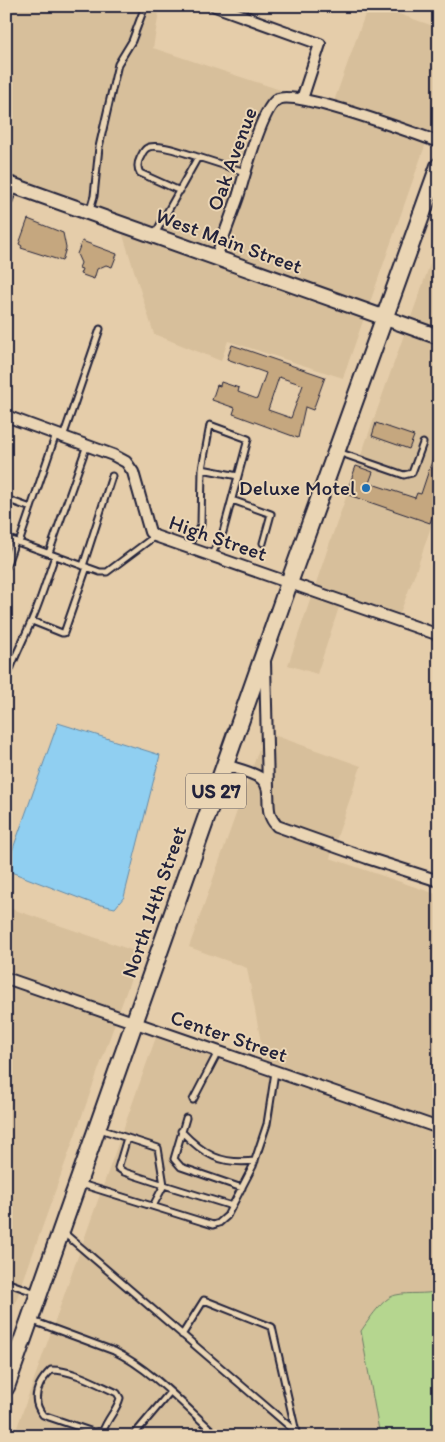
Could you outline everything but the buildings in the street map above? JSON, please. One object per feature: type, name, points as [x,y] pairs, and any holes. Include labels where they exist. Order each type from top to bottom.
[{"type":"highway","name":"US 27","points":[[384,318],[439,166]]},
{"type":"highway","name":"North 14th Street","points":[[6,1387],[9,1369],[30,1320],[62,1231],[384,318]]},
{"type":"main road","name":"West Main Street","points":[[9,184],[439,337]]},
{"type":"street","points":[[215,6],[320,44],[302,99]]},
{"type":"street","name":"Oak Avenue","points":[[216,258],[262,123],[277,100],[284,98],[302,99],[360,115],[439,142]]},
{"type":"street","points":[[6,202],[9,184]]},
{"type":"street","name":"High Street","points":[[6,416],[87,445],[126,462],[133,472],[150,532],[155,536],[439,635]]},
{"type":"street","points":[[265,652],[268,811],[272,821],[277,826],[439,881]]},
{"type":"street","points":[[225,765],[262,779],[268,788]]},
{"type":"street","name":"Center Street","points":[[6,978],[439,1128]]},
{"type":"lane","points":[[89,213],[94,196],[102,131],[118,64],[132,41],[146,6]]},
{"type":"lane","points":[[180,190],[140,173],[137,169],[138,162],[147,148],[156,146],[245,172]]},
{"type":"lane","points":[[154,236],[198,157]]},
{"type":"lane","points":[[6,566],[60,436],[100,329]]},
{"type":"lane","points":[[187,548],[201,524],[202,469],[210,426],[248,439],[223,532],[211,556]]},
{"type":"lane","points":[[336,451],[404,476],[412,473],[423,444]]},
{"type":"lane","points":[[49,553],[87,445]]},
{"type":"lane","points":[[202,469],[238,476]]},
{"type":"lane","points":[[32,622],[64,633],[112,476]]},
{"type":"lane","points":[[6,499],[31,508]]},
{"type":"lane","points":[[232,500],[271,514],[262,543]]},
{"type":"lane","points":[[6,538],[85,567],[100,572],[107,572],[155,536]]},
{"type":"lane","points":[[6,680],[14,657],[21,647],[32,622],[55,556]]},
{"type":"lane","points":[[193,1100],[218,1052]]},
{"type":"lane","points":[[78,1183],[213,1225],[219,1223],[227,1216],[255,1161],[267,1124],[275,1072]]},
{"type":"lane","points":[[186,1118],[174,1159],[181,1167],[242,1188]]},
{"type":"lane","points":[[98,1128],[158,1148],[164,1185],[153,1206]]},
{"type":"lane","points":[[181,1131],[195,1145],[213,1157],[237,1163],[255,1161]]},
{"type":"lane","points":[[127,1138],[118,1168],[124,1172],[232,1206]]},
{"type":"lane","points":[[62,1231],[182,1335],[296,1432],[272,1327],[204,1300],[182,1335]]},
{"type":"lane","points":[[6,1282],[39,1294]]},
{"type":"lane","points":[[30,1320],[120,1354],[135,1363],[218,1436]]},
{"type":"lane","points":[[51,1370],[58,1370],[117,1393],[120,1398],[118,1404],[106,1422],[103,1431],[93,1432],[43,1414],[38,1408],[35,1399],[40,1384],[51,1370]]},
{"type":"lane","points":[[133,1436],[170,1392]]},
{"type":"lane","points":[[6,1430],[20,1435]]},
{"type":"lane","points":[[103,1431],[108,1436]]},
{"type":"shaded area","points":[[6,6],[160,6],[153,48],[332,107],[368,6],[376,6],[439,28],[439,106],[369,305],[6,176]]},
{"type":"shaded area","points":[[122,232],[364,318],[343,378],[228,341],[221,361],[154,334]]},
{"type":"shaded area","points":[[439,239],[439,330],[410,320]]},
{"type":"shaded area","points":[[405,332],[439,344],[439,503],[397,621],[341,601],[317,674],[288,665]]},
{"type":"shaded area","points":[[265,732],[361,766],[330,858],[439,895],[439,1291],[428,1294],[393,1295],[361,1331],[380,1436],[14,1436],[160,1026],[260,1062],[264,1058],[247,968],[189,947]]},
{"type":"shaded area","points":[[6,907],[140,953],[6,1329]]},
{"type":"green space","points":[[439,1291],[439,1436],[380,1436],[361,1331],[376,1310],[391,1297],[401,1294]]},
{"type":"water","points":[[58,723],[160,755],[124,897],[115,908],[92,903],[11,872],[10,857]]},
{"type":"place","name":"Deluxe Motel","points":[[366,488]]}]
